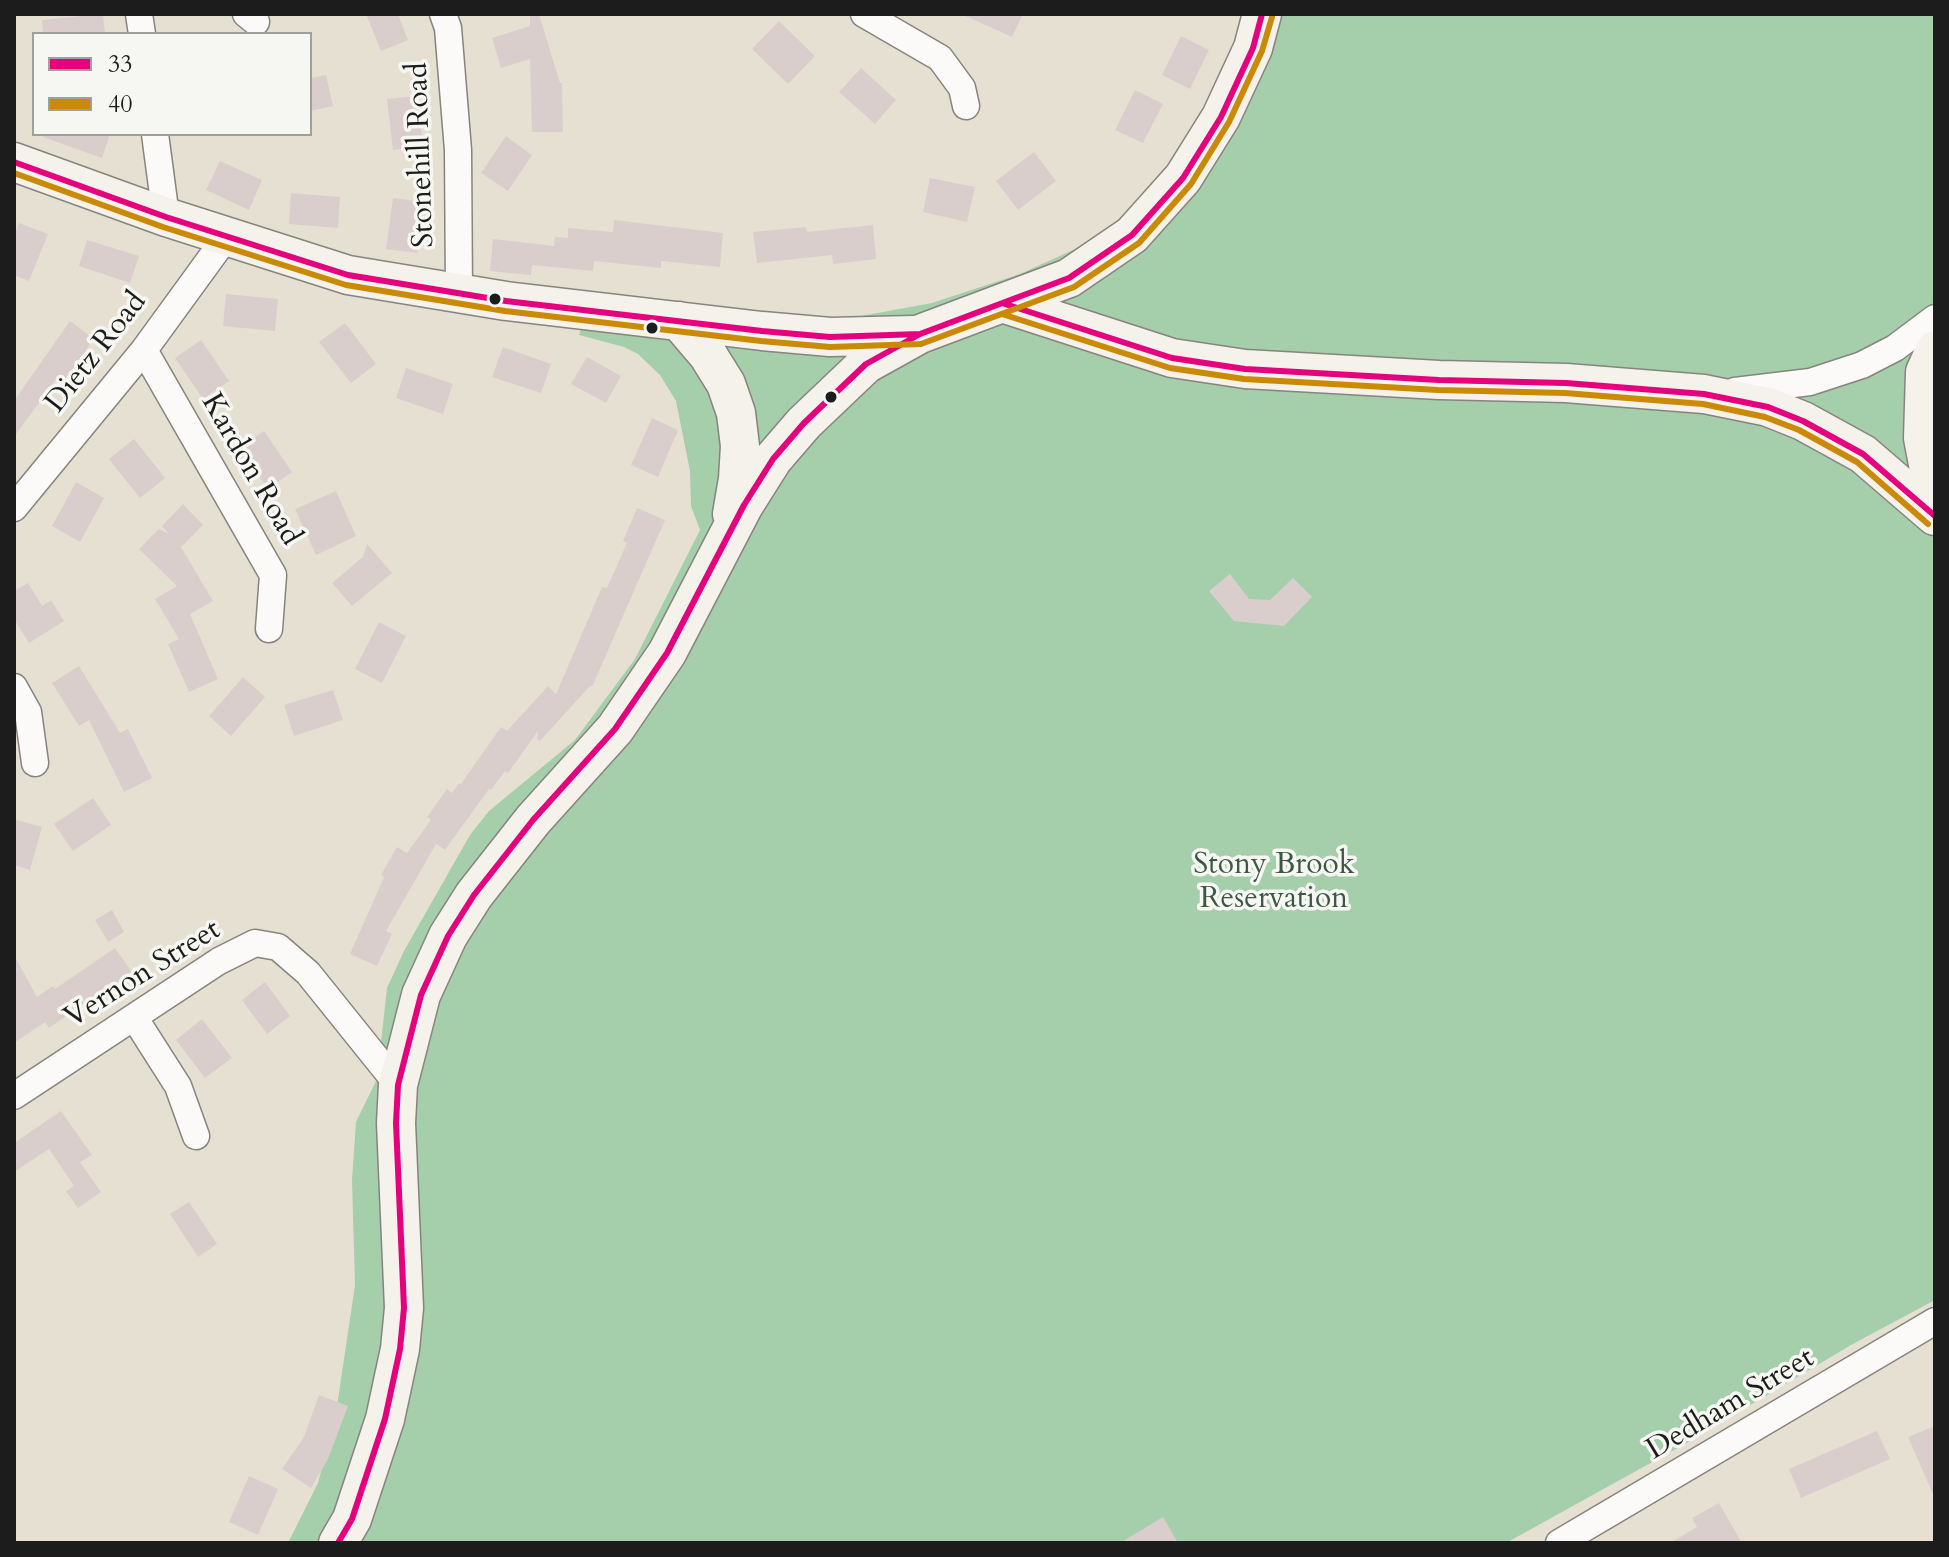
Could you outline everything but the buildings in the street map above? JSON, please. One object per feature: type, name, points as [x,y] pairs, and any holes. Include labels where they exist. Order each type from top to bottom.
[{"type":"street","name":"Stonehill Road","points":[[443,14],[448,28],[458,150],[459,294]]},
{"type":"street","points":[[864,14],[940,58],[962,88],[966,106]]},
{"type":"street","points":[[338,1543],[352,1519],[385,1419],[400,1349],[404,1308],[396,1123],[398,1085],[421,995],[448,936],[474,895],[533,820],[615,729],[667,653],[728,532],[773,459],[821,405],[866,364],[920,334],[1069,278],[1132,235],[1183,178],[1221,117],[1253,48],[1262,14]]},
{"type":"street","points":[[155,136],[166,217]]},
{"type":"street","points":[[14,162],[166,217],[348,275],[459,294],[830,337],[920,334]]},
{"type":"street","name":"Dietz Road","points":[[14,508],[144,350],[227,236]]},
{"type":"street","points":[[1005,304],[1172,358],[1245,369],[1439,380],[1566,383],[1704,394],[1768,407],[1803,421],[1863,454],[1935,516]]},
{"type":"street","points":[[1704,394],[1823,378],[1862,365],[1895,348],[1935,318]]},
{"type":"street","points":[[679,321],[708,355],[726,384],[736,413],[740,446],[738,479],[728,532]]},
{"type":"street","name":"Kardon Road","points":[[144,350],[273,575],[269,629]]},
{"type":"street","points":[[1935,350],[1925,372],[1923,438],[1935,501]]},
{"type":"street","points":[[14,687],[28,712],[35,763]]},
{"type":"street","name":"Vernon Street","points":[[14,1096],[219,961],[255,943],[278,947],[308,973],[398,1085]]},
{"type":"street","points":[[134,1017],[178,1086],[196,1136]]},
{"type":"street","name":"Dedham Street","points":[[1559,1543],[1935,1321]]},
{"type":"green space","name":"Stony Brook Reservation","points":[[1267,14],[1935,14],[1935,1300],[1506,1543],[288,1543],[318,1483],[336,1413],[355,1285],[352,1180],[356,1122],[377,1079],[387,988],[404,951],[470,835],[489,811],[575,740],[635,659],[700,530],[691,506],[690,471],[676,401],[660,375],[638,354],[579,335],[591,300],[845,319],[932,303],[1020,274],[1095,240],[1152,199]]},
{"type":"transit line","name":"33","points":[[338,1543],[352,1519],[385,1419],[400,1349],[404,1308],[396,1123],[398,1085],[421,995],[448,936],[474,895],[533,820],[615,729],[667,653],[744,505],[773,459],[804,423],[866,364],[920,334],[1069,278],[1132,235],[1183,178],[1221,117],[1253,48],[1262,14]]},
{"type":"transit line","name":"40","points":[[14,173],[163,227],[346,285],[505,311],[761,341],[830,347],[921,344],[1074,287],[1139,243],[1191,184],[1229,122],[1262,51],[1272,17]]},
{"type":"transit line","name":"33","points":[[14,162],[166,217],[348,275],[506,301],[762,331],[830,337],[920,334]]},
{"type":"transit line","name":"33","points":[[1005,304],[1172,358],[1245,369],[1439,380],[1566,383],[1704,394],[1768,407],[1803,421],[1863,454],[1935,516]]},
{"type":"transit line","name":"40","points":[[1002,314],[1170,368],[1244,379],[1438,390],[1565,393],[1703,404],[1765,417],[1799,430],[1857,462],[1928,524]]}]
